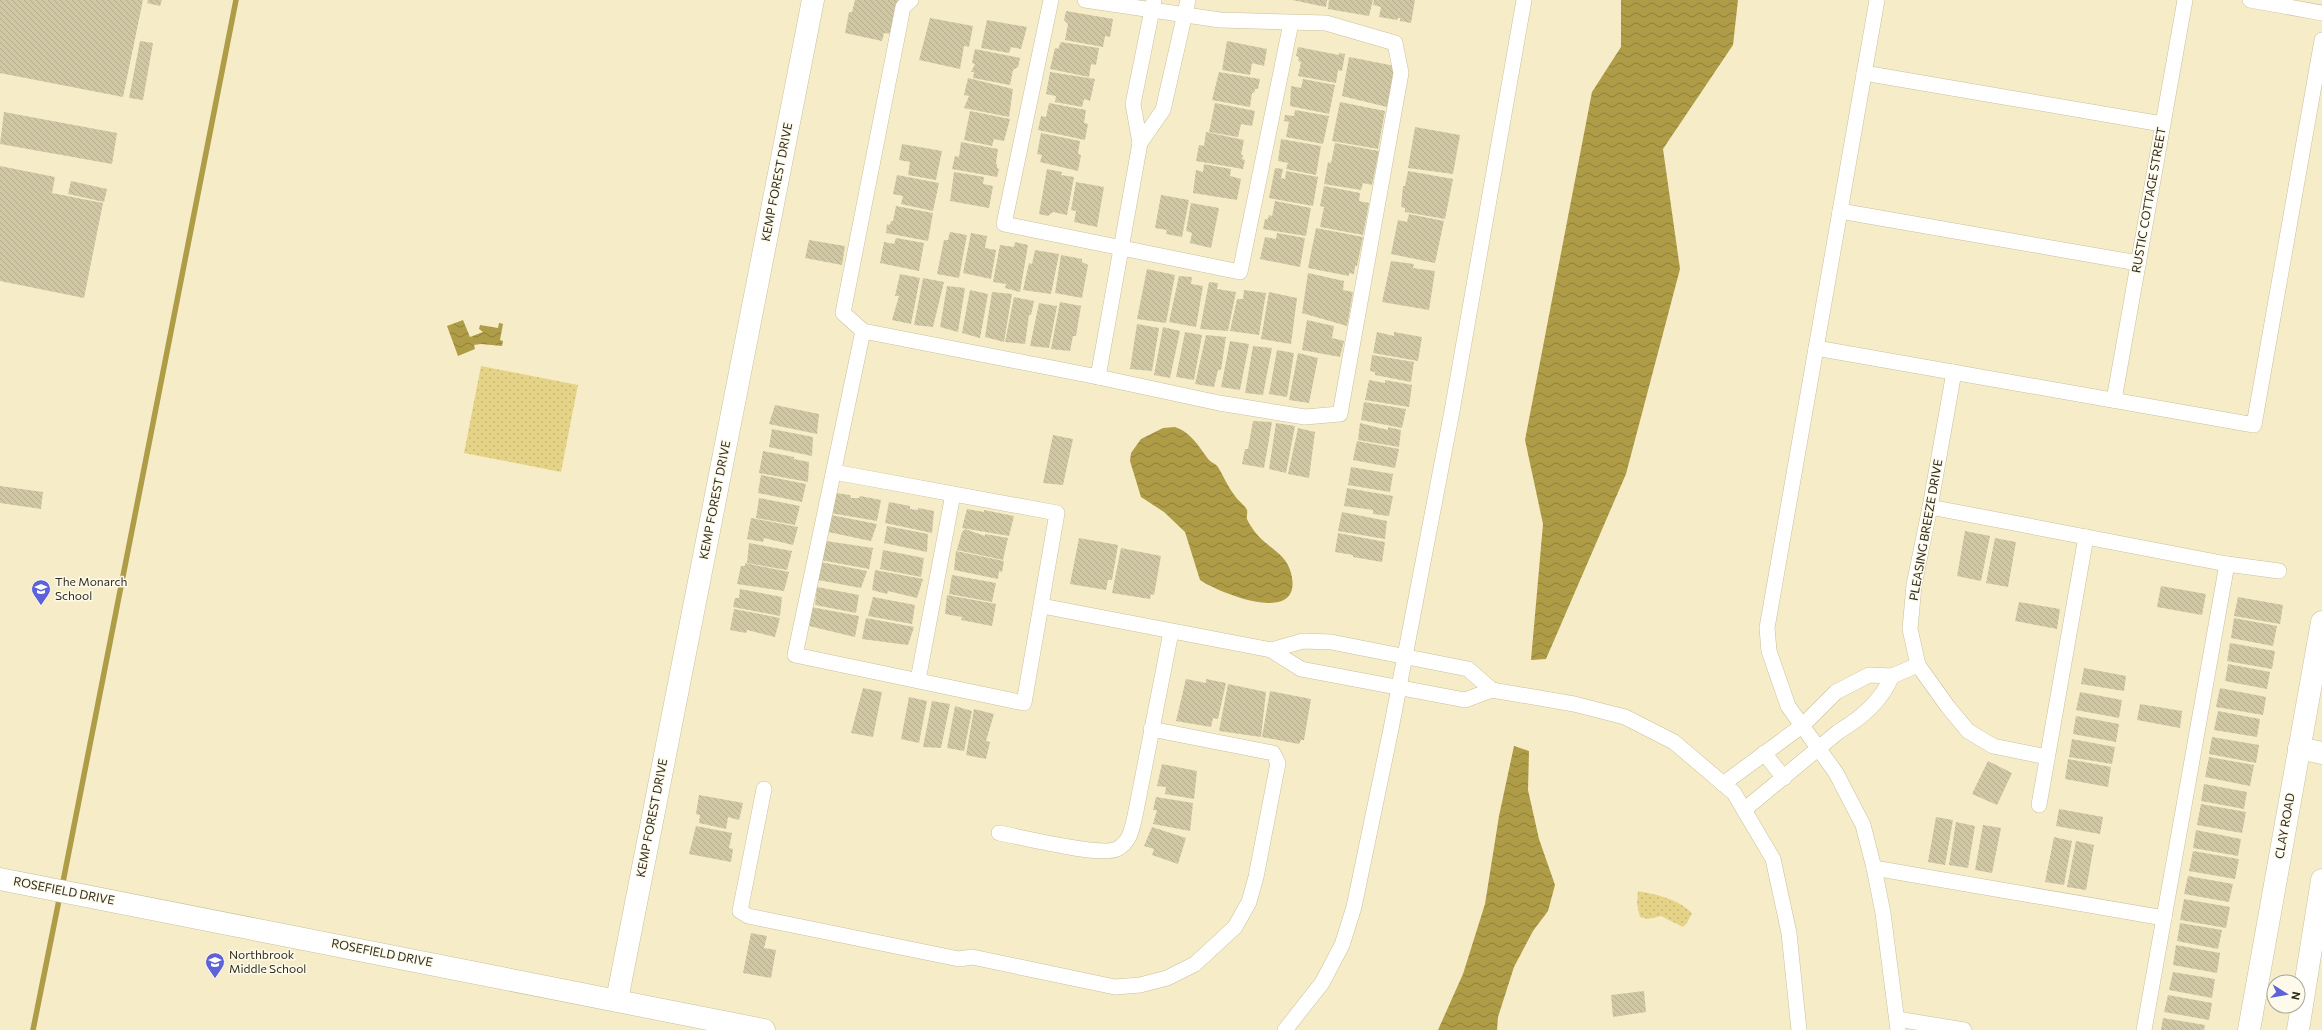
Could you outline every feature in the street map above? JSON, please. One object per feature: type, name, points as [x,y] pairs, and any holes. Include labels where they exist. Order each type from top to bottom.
[{"type":"street","name":"KEMP FOREST DRIVE","points":[[617,1000],[813,0]]},
{"type":"street","points":[[911,0],[903,7],[843,313],[864,331],[1098,377],[1219,403],[1305,418],[1340,414],[1401,73],[1395,42],[1326,23],[1220,20],[1185,16],[1153,5],[1085,0]]},
{"type":"street","points":[[1051,0],[1004,224],[1240,272],[1291,22]]},
{"type":"street","points":[[1140,142],[1163,110],[1188,0]]},
{"type":"street","points":[[1285,1030],[1322,983],[1342,945],[1354,907],[1399,687],[1452,411],[1524,0]]},
{"type":"street","points":[[1877,0],[1767,628],[1769,651],[1788,706],[1836,773],[1863,825],[1874,868],[1898,1024],[1964,1030]]},
{"type":"street","name":"RUSTIC COTTAGE STREET","points":[[2114,400],[2185,0]]},
{"type":"street","points":[[2250,0],[2322,13]]},
{"type":"street","points":[[1098,377],[1140,142],[1133,104],[1153,5]]},
{"type":"street","points":[[1816,348],[2254,425],[2322,40]]},
{"type":"street","points":[[1864,73],[2162,124]]},
{"type":"street","points":[[1840,211],[2138,263]]},
{"type":"street","points":[[834,472],[1057,513],[1024,703],[795,655],[864,331]]},
{"type":"street","name":"PLEASING BREEZE DRIVE","points":[[1954,372],[1930,507],[1914,585],[1910,629],[1918,665],[1948,707],[1968,731],[1993,746],[2047,757]]},
{"type":"street","points":[[918,680],[953,494]]},
{"type":"street","points":[[1930,507],[2227,564],[2279,571]]},
{"type":"street","points":[[2039,804],[2086,536]]},
{"type":"street","points":[[2144,1030],[2227,564]]},
{"type":"street","points":[[1042,606],[1271,650],[1301,669],[1465,700],[1492,690],[1574,704],[1625,718],[1674,742],[1734,793],[1773,859],[1789,934],[1799,1030]]},
{"type":"street","name":"CLAY ROAD","points":[[2250,1030],[2322,622]]},
{"type":"street","points":[[999,833],[1108,852],[1125,843],[1131,834],[1171,632]]},
{"type":"street","points":[[1271,650],[1303,641],[1331,642],[1468,669],[1492,690]]},
{"type":"street","points":[[1723,784],[1803,725],[1836,692],[1869,675],[1892,676],[1918,665]]},
{"type":"street","points":[[1744,810],[1819,748],[1855,722],[1885,693],[1892,676]]},
{"type":"street","points":[[764,789],[740,911],[748,916],[959,958],[972,957],[1092,984],[1115,987],[1140,986],[1167,978],[1195,964],[1235,927],[1249,902],[1256,877],[1278,764],[1273,753],[1151,729]]},
{"type":"street","points":[[2299,748],[2322,753]]},
{"type":"street","points":[[1764,754],[1784,778]]},
{"type":"street","points":[[1874,868],[2164,918]]},
{"type":"street","name":"ROSEFIELD DRIVE","points":[[0,879],[764,1030]]},
{"type":"street","points":[[2298,1030],[2322,880]]},
{"type":"shaded area","points":[[481,366],[578,385],[561,472],[464,453]]},
{"type":"shaded area","points":[[1638,891],[1660,896],[1680,904],[1692,913],[1687,923],[1683,927],[1661,916],[1648,919],[1640,917],[1637,904]]},
{"type":"water","points":[[1621,0],[1738,0],[1733,45],[1663,149],[1680,269],[1626,474],[1546,659],[1531,660],[1543,524],[1525,440],[1592,92],[1621,47]]},
{"type":"water","points":[[463,320],[470,337],[483,332],[479,329],[480,325],[498,328],[499,323],[503,324],[500,340],[503,341],[502,346],[481,344],[474,345],[475,349],[458,356],[447,326]]},
{"type":"water","points":[[1175,427],[1190,436],[1209,460],[1217,466],[1236,498],[1246,508],[1247,519],[1255,532],[1285,560],[1291,573],[1292,590],[1285,599],[1273,603],[1258,602],[1224,592],[1200,580],[1185,532],[1164,512],[1141,497],[1130,461],[1131,453],[1141,439],[1163,428]]},
{"type":"water","points":[[1514,746],[1529,751],[1528,790],[1539,839],[1555,885],[1548,911],[1533,931],[1514,967],[1498,1017],[1497,1030],[1438,1030],[1463,974],[1485,904],[1499,816]]},
{"type":"building","points":[[0,0],[143,0],[123,97],[0,73]]},
{"type":"building","points":[[148,0],[162,0],[160,6],[147,3]]},
{"type":"building","points":[[855,0],[898,0],[892,34],[884,33],[882,41],[845,33],[849,12],[852,12]]},
{"type":"building","points":[[1292,0],[1327,0],[1326,7]]},
{"type":"building","points":[[1329,0],[1373,0],[1369,16],[1328,9]]},
{"type":"building","points":[[1374,0],[1415,0],[1411,23],[1400,21],[1400,18],[1397,20],[1379,17],[1381,7],[1373,5]]},
{"type":"building","points":[[1066,11],[1113,19],[1110,37],[1105,36],[1103,47],[1065,40],[1068,24],[1064,20]]},
{"type":"building","points":[[930,18],[973,26],[969,47],[964,46],[960,69],[919,60]]},
{"type":"building","points":[[987,20],[1027,27],[1021,49],[1011,47],[1009,53],[981,48]]},
{"type":"building","points":[[140,41],[153,43],[143,100],[129,98]]},
{"type":"building","points":[[1227,41],[1267,49],[1264,66],[1252,63],[1250,75],[1222,70]]},
{"type":"building","points":[[1061,42],[1099,48],[1096,65],[1091,64],[1089,77],[1050,69],[1055,48],[1058,49]]},
{"type":"building","points":[[1298,47],[1339,55],[1339,53],[1345,54],[1342,71],[1338,70],[1336,83],[1298,76],[1301,62],[1298,61],[1299,57],[1296,56]]},
{"type":"building","points":[[975,49],[1020,58],[1018,67],[1013,70],[1010,85],[973,78],[974,72],[971,72],[975,64],[972,63]]},
{"type":"building","points":[[1349,57],[1395,66],[1387,107],[1342,96]]},
{"type":"building","points":[[1050,72],[1095,79],[1090,101],[1084,99],[1082,107],[1055,102],[1056,96],[1046,94]]},
{"type":"building","points":[[1219,72],[1260,79],[1258,89],[1255,89],[1254,93],[1252,93],[1250,107],[1212,100]]},
{"type":"building","points":[[968,78],[1013,89],[1009,117],[964,108],[969,96],[964,95]]},
{"type":"building","points":[[1303,79],[1335,85],[1329,114],[1290,106],[1291,86],[1301,88]]},
{"type":"building","points":[[1340,102],[1385,111],[1378,149],[1332,141]]},
{"type":"building","points":[[1049,103],[1086,110],[1084,123],[1088,124],[1085,140],[1038,130],[1041,116],[1046,117]]},
{"type":"building","points":[[1215,103],[1255,111],[1252,126],[1241,124],[1238,137],[1209,132]]},
{"type":"building","points":[[1295,110],[1329,116],[1323,144],[1286,137],[1289,122],[1284,121],[1285,115],[1294,116]]},
{"type":"building","points":[[970,111],[1010,119],[1004,141],[994,139],[992,146],[964,140]]},
{"type":"building","points":[[4,112],[117,133],[112,164],[0,144]]},
{"type":"building","points":[[1415,127],[1460,135],[1453,174],[1408,168]]},
{"type":"building","points":[[1206,132],[1244,140],[1241,155],[1243,155],[1242,159],[1245,160],[1243,169],[1196,161],[1199,145],[1204,146]]},
{"type":"building","points":[[1041,133],[1080,141],[1078,154],[1081,155],[1078,171],[1040,162],[1042,155],[1037,154]]},
{"type":"building","points":[[1281,139],[1321,146],[1316,175],[1286,169],[1288,163],[1278,161]]},
{"type":"building","points":[[961,142],[998,149],[996,163],[997,168],[999,169],[997,177],[952,169],[955,156],[959,157]]},
{"type":"building","points":[[1335,143],[1379,151],[1372,185],[1363,183],[1361,190],[1324,184],[1328,162],[1331,163]]},
{"type":"building","points":[[902,144],[942,151],[936,180],[908,175],[910,162],[899,160]]},
{"type":"building","points":[[1204,164],[1231,169],[1230,176],[1241,179],[1237,200],[1193,193],[1196,170],[1203,172]]},
{"type":"building","points":[[0,166],[55,177],[52,193],[103,203],[84,298],[0,281]]},
{"type":"building","points":[[1275,168],[1283,169],[1281,178],[1285,179],[1286,171],[1318,177],[1313,206],[1269,198]]},
{"type":"building","points":[[1047,169],[1062,172],[1061,175],[1074,177],[1067,215],[1053,212],[1048,216],[1039,214]]},
{"type":"building","points":[[1408,171],[1453,179],[1445,219],[1405,212],[1405,208],[1401,207],[1403,186],[1405,186]]},
{"type":"building","points":[[954,172],[984,177],[983,184],[993,186],[989,208],[950,201]]},
{"type":"building","points":[[897,175],[939,183],[933,211],[901,204],[903,196],[893,194]]},
{"type":"building","points":[[71,181],[107,189],[104,202],[68,194]]},
{"type":"building","points":[[1076,182],[1104,187],[1097,227],[1074,222],[1076,211],[1071,210]]},
{"type":"building","points":[[1324,186],[1360,193],[1359,201],[1369,203],[1363,235],[1320,227],[1324,207],[1320,206]]},
{"type":"building","points":[[1161,195],[1189,200],[1182,237],[1166,234],[1167,230],[1155,228]]},
{"type":"building","points":[[1275,201],[1311,208],[1306,236],[1263,229],[1265,219],[1268,219],[1269,215],[1272,216]]},
{"type":"building","points":[[1191,203],[1219,208],[1211,248],[1190,243],[1192,233],[1186,231]]},
{"type":"building","points":[[896,206],[933,213],[928,241],[886,233],[887,224],[890,225],[891,221],[893,221]]},
{"type":"building","points":[[1409,214],[1444,221],[1435,263],[1391,254],[1398,220],[1407,222]]},
{"type":"building","points":[[1316,228],[1363,237],[1354,274],[1349,273],[1349,276],[1308,268]]},
{"type":"building","points":[[950,232],[967,235],[959,278],[937,274],[944,240],[948,240]]},
{"type":"building","points":[[971,233],[987,236],[985,248],[996,250],[991,279],[963,273]]},
{"type":"building","points":[[1277,233],[1305,238],[1300,267],[1260,259],[1265,237],[1276,239]]},
{"type":"building","points":[[896,238],[924,243],[919,271],[880,263],[884,242],[894,244]]},
{"type":"building","points":[[809,240],[845,246],[842,265],[805,258]]},
{"type":"building","points":[[1015,242],[1028,245],[1020,292],[1005,288],[1006,284],[993,282],[1000,245],[1014,247]]},
{"type":"building","points":[[1035,250],[1059,254],[1051,294],[1023,290],[1029,263],[1032,264]]},
{"type":"building","points":[[1061,255],[1082,259],[1082,262],[1088,265],[1082,298],[1055,293]]},
{"type":"building","points":[[1391,261],[1414,264],[1413,268],[1435,271],[1429,310],[1382,302]]},
{"type":"building","points":[[1147,269],[1175,275],[1166,323],[1137,319]]},
{"type":"building","points":[[1308,273],[1344,281],[1343,290],[1353,292],[1347,326],[1302,313]]},
{"type":"building","points":[[900,274],[920,278],[911,324],[892,320],[899,296],[895,296]]},
{"type":"building","points":[[1179,276],[1192,277],[1191,284],[1203,286],[1196,327],[1169,322]]},
{"type":"building","points":[[923,278],[944,282],[933,327],[914,325]]},
{"type":"building","points":[[1209,282],[1218,283],[1217,289],[1236,292],[1228,331],[1200,329]]},
{"type":"building","points":[[947,286],[965,288],[958,332],[940,327]]},
{"type":"building","points":[[970,290],[988,294],[980,338],[962,333]]},
{"type":"building","points":[[1244,290],[1266,293],[1259,335],[1230,331],[1237,299],[1243,299]]},
{"type":"building","points":[[992,292],[1012,294],[1004,342],[985,337]]},
{"type":"building","points":[[1269,292],[1297,298],[1291,344],[1261,339]]},
{"type":"building","points":[[1014,297],[1034,301],[1031,315],[1029,315],[1025,344],[1005,342]]},
{"type":"building","points":[[1060,302],[1081,306],[1076,336],[1073,336],[1070,351],[1051,349]]},
{"type":"building","points":[[1039,303],[1057,306],[1049,348],[1030,346]]},
{"type":"building","points":[[1307,320],[1334,326],[1332,338],[1344,341],[1340,357],[1302,350]]},
{"type":"building","points":[[1137,324],[1159,328],[1152,371],[1130,369]]},
{"type":"building","points":[[1163,327],[1180,331],[1170,378],[1154,375]]},
{"type":"building","points":[[1185,332],[1202,335],[1194,380],[1176,377]]},
{"type":"building","points":[[1377,332],[1394,336],[1394,332],[1422,337],[1418,361],[1373,353]]},
{"type":"building","points":[[1206,335],[1226,337],[1221,370],[1218,370],[1214,387],[1195,384]]},
{"type":"building","points":[[1230,341],[1249,344],[1240,390],[1221,387]]},
{"type":"building","points":[[1253,346],[1272,348],[1263,395],[1245,393]]},
{"type":"building","points":[[1277,350],[1294,353],[1287,397],[1269,394]]},
{"type":"building","points":[[1298,353],[1318,358],[1309,403],[1289,400]]},
{"type":"building","points":[[1372,355],[1414,362],[1411,382],[1375,375],[1375,372],[1370,371]]},
{"type":"building","points":[[1369,380],[1385,383],[1385,380],[1412,385],[1409,407],[1365,400]]},
{"type":"building","points":[[1364,402],[1406,409],[1402,428],[1361,420]]},
{"type":"building","points":[[775,405],[819,414],[817,434],[769,424]]},
{"type":"building","points":[[1253,421],[1272,422],[1264,468],[1242,464],[1245,449],[1248,449]]},
{"type":"building","points":[[1276,423],[1295,426],[1286,473],[1269,469]]},
{"type":"building","points":[[1360,423],[1388,430],[1388,427],[1401,430],[1399,447],[1358,440]]},
{"type":"building","points":[[1298,428],[1315,432],[1309,478],[1288,474]]},
{"type":"building","points":[[772,429],[813,437],[812,456],[769,447]]},
{"type":"building","points":[[1053,435],[1073,439],[1063,485],[1043,483]]},
{"type":"building","points":[[1357,441],[1399,449],[1395,468],[1353,460]]},
{"type":"building","points":[[763,451],[794,457],[794,459],[809,462],[808,482],[759,473]]},
{"type":"building","points":[[1351,467],[1393,474],[1390,492],[1348,485]]},
{"type":"building","points":[[761,475],[806,484],[802,502],[758,493]]},
{"type":"building","points":[[0,486],[43,492],[41,509],[0,503]]},
{"type":"building","points":[[1347,488],[1393,496],[1389,516],[1373,514],[1373,510],[1344,506]]},
{"type":"building","points":[[836,493],[850,495],[851,498],[859,498],[860,496],[881,500],[877,521],[830,513]]},
{"type":"building","points":[[759,498],[800,506],[795,525],[756,518]]},
{"type":"building","points":[[889,502],[910,506],[910,509],[918,510],[918,508],[934,511],[932,533],[885,523]]},
{"type":"building","points":[[967,509],[984,512],[984,510],[1014,516],[1009,536],[962,528]]},
{"type":"building","points":[[1342,512],[1387,521],[1385,539],[1338,531]]},
{"type":"building","points":[[831,515],[877,524],[871,541],[828,532]]},
{"type":"building","points":[[751,518],[798,527],[793,545],[764,538],[763,542],[747,539]]},
{"type":"building","points":[[887,526],[928,534],[927,552],[884,543]]},
{"type":"building","points":[[965,529],[985,536],[985,534],[1008,538],[1003,560],[957,550],[962,532]]},
{"type":"building","points":[[1965,531],[1990,536],[1981,581],[1957,576]]},
{"type":"building","points":[[1338,533],[1385,542],[1382,562],[1335,552]]},
{"type":"building","points":[[1079,538],[1118,545],[1112,580],[1108,580],[1106,590],[1070,584]]},
{"type":"building","points":[[1995,538],[2016,542],[2008,587],[1986,583]]},
{"type":"building","points":[[826,541],[873,548],[869,569],[820,560]]},
{"type":"building","points":[[749,543],[792,551],[787,570],[747,563]]},
{"type":"building","points":[[1121,548],[1161,556],[1154,595],[1151,594],[1150,599],[1112,593]]},
{"type":"building","points":[[883,550],[924,558],[921,577],[880,569]]},
{"type":"building","points":[[956,551],[1004,561],[1002,572],[999,571],[998,579],[954,570]]},
{"type":"building","points":[[821,562],[867,571],[861,588],[818,580]]},
{"type":"building","points":[[745,563],[789,572],[784,591],[737,584],[741,566],[745,566]]},
{"type":"building","points":[[875,570],[923,579],[917,598],[888,591],[887,594],[872,590]]},
{"type":"building","points":[[952,575],[996,583],[992,602],[949,594]]},
{"type":"building","points":[[2161,586],[2206,594],[2202,615],[2157,607]]},
{"type":"building","points":[[817,587],[859,595],[856,613],[815,605]]},
{"type":"building","points":[[740,589],[782,597],[780,616],[733,607],[735,598],[739,598]]},
{"type":"building","points":[[947,595],[996,604],[992,626],[961,620],[962,617],[945,614]]},
{"type":"building","points":[[873,597],[915,605],[912,624],[868,616]]},
{"type":"building","points":[[2238,597],[2283,605],[2280,624],[2234,616]]},
{"type":"building","points":[[2019,602],[2060,609],[2057,629],[2015,621]]},
{"type":"building","points":[[811,607],[859,616],[855,637],[809,626]]},
{"type":"building","points":[[734,609],[780,618],[775,637],[747,630],[746,633],[730,630]]},
{"type":"building","points":[[866,618],[914,627],[908,645],[862,639]]},
{"type":"building","points":[[2234,618],[2277,626],[2273,646],[2231,638]]},
{"type":"building","points":[[2230,643],[2275,651],[2272,669],[2227,661]]},
{"type":"building","points":[[2228,664],[2270,672],[2267,689],[2225,681]]},
{"type":"building","points":[[2084,668],[2126,676],[2124,691],[2081,684]]},
{"type":"building","points":[[1186,679],[1206,683],[1206,679],[1226,683],[1218,719],[1213,718],[1211,727],[1176,721]]},
{"type":"building","points":[[1228,684],[1266,692],[1261,737],[1219,731]]},
{"type":"building","points":[[863,688],[882,692],[873,737],[851,733]]},
{"type":"building","points":[[2220,688],[2266,697],[2263,715],[2216,707]]},
{"type":"building","points":[[1270,691],[1311,699],[1304,740],[1301,740],[1299,744],[1262,737]]},
{"type":"building","points":[[2080,692],[2122,700],[2119,718],[2076,710]]},
{"type":"building","points":[[909,697],[927,701],[919,743],[901,739]]},
{"type":"building","points":[[932,701],[950,704],[941,748],[923,747]]},
{"type":"building","points":[[2140,704],[2182,711],[2180,728],[2137,720]]},
{"type":"building","points":[[955,706],[972,711],[964,751],[947,748]]},
{"type":"building","points":[[974,709],[994,714],[986,741],[990,742],[986,759],[966,755]]},
{"type":"building","points":[[2218,711],[2260,719],[2257,737],[2214,730]]},
{"type":"building","points":[[2076,716],[2119,724],[2116,742],[2073,734]]},
{"type":"building","points":[[2212,737],[2259,745],[2256,763],[2209,754]]},
{"type":"building","points":[[2072,739],[2115,747],[2112,764],[2069,757]]},
{"type":"building","points":[[2209,757],[2254,765],[2250,786],[2205,777]]},
{"type":"building","points":[[2068,759],[2111,767],[2108,787],[2065,779]]},
{"type":"building","points":[[1988,761],[2012,773],[1997,805],[1972,794]]},
{"type":"building","points":[[1162,764],[1197,771],[1194,799],[1165,794],[1166,787],[1157,786]]},
{"type":"building","points":[[2204,784],[2247,792],[2244,809],[2201,801]]},
{"type":"building","points":[[699,795],[743,803],[739,820],[728,817],[726,829],[699,823],[700,815],[696,814]]},
{"type":"building","points":[[1156,797],[1193,803],[1190,831],[1153,824],[1157,810],[1153,810]]},
{"type":"building","points":[[2201,804],[2246,812],[2242,833],[2197,825]]},
{"type":"building","points":[[2059,809],[2103,817],[2100,834],[2056,826]]},
{"type":"building","points":[[1936,817],[1953,820],[1945,865],[1928,862]]},
{"type":"building","points":[[1956,822],[1975,826],[1968,868],[1949,865]]},
{"type":"building","points":[[1983,825],[2001,828],[1992,873],[1975,870]]},
{"type":"building","points":[[696,826],[732,833],[729,848],[733,849],[731,862],[689,854]]},
{"type":"building","points":[[1152,827],[1186,838],[1178,864],[1152,855],[1154,849],[1144,846]]},
{"type":"building","points":[[2196,830],[2241,839],[2238,856],[2193,848]]},
{"type":"building","points":[[2054,837],[2072,841],[2064,885],[2045,882]]},
{"type":"building","points":[[2076,841],[2094,845],[2086,890],[2067,887]]},
{"type":"building","points":[[2193,851],[2239,859],[2235,879],[2189,871]]},
{"type":"building","points":[[2188,876],[2233,884],[2229,902],[2184,894]]},
{"type":"building","points":[[2184,899],[2230,907],[2226,928],[2180,920]]},
{"type":"building","points":[[2180,923],[2222,930],[2218,949],[2177,941]]},
{"type":"building","points":[[751,933],[767,936],[764,948],[776,950],[771,978],[743,973]]},
{"type":"building","points":[[2176,945],[2220,953],[2217,973],[2173,965]]},
{"type":"building","points":[[2173,972],[2215,979],[2212,998],[2169,990]]},
{"type":"building","points":[[1644,991],[1646,1012],[1613,1017],[1611,995]]},
{"type":"building","points":[[2168,995],[2212,1003],[2209,1020],[2164,1012]]},
{"type":"building","points":[[2163,1018],[2205,1025],[2204,1030],[2161,1030]]},
{"type":"waterway","points":[[62,887],[236,0]]},
{"type":"waterway","points":[[33,1030],[60,895]]},
{"type":"place","name":"The Monarch School","points":[[41,606]]},
{"type":"place","name":"Northbrook Middle School","points":[[215,979]]}]
